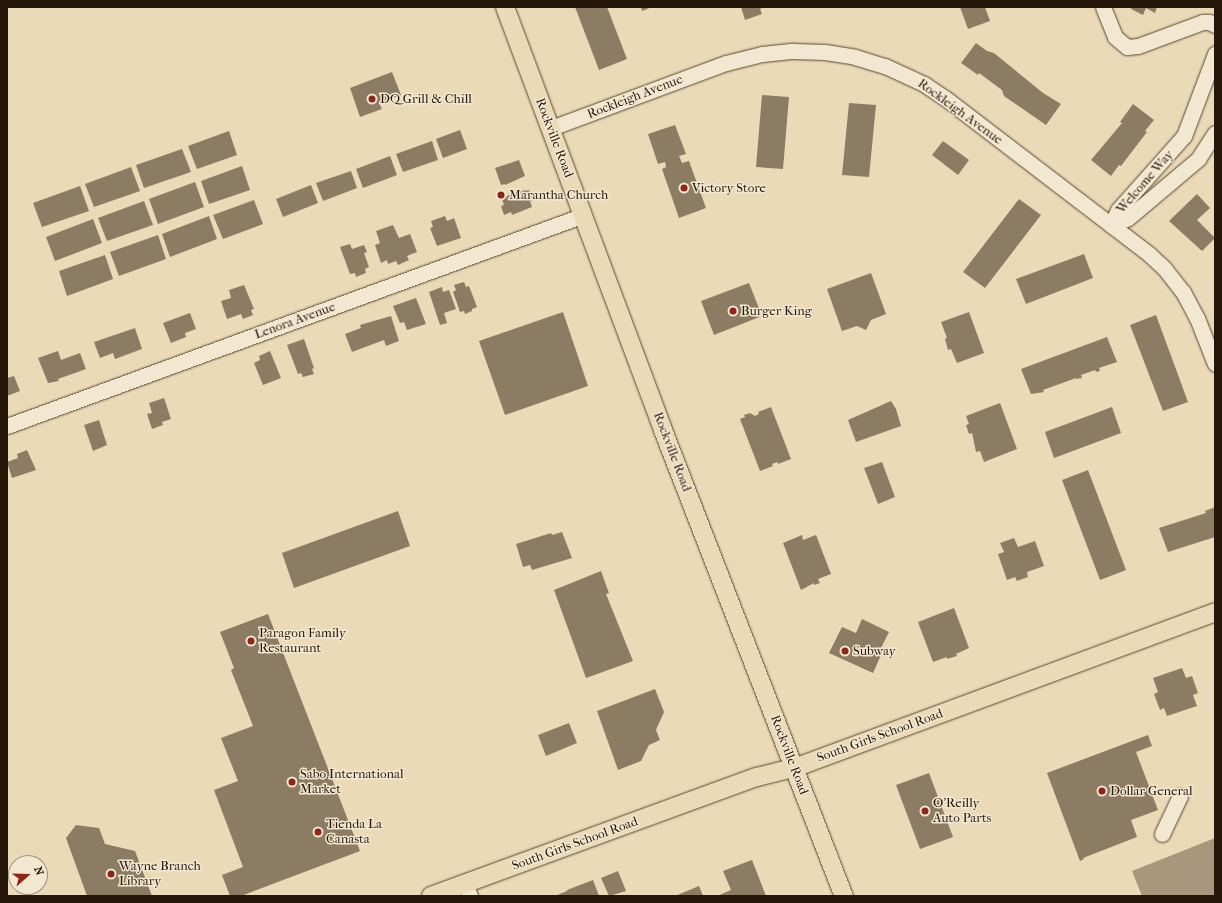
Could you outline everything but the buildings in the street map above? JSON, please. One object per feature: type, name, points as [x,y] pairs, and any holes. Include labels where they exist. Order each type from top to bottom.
[{"type":"main road","name":"Rockville Road","points":[[505,7],[660,420],[844,896]]},
{"type":"main road","name":"South Girls School Road","points":[[431,896],[468,890],[757,777],[794,768],[1215,612]]},
{"type":"street","points":[[1103,7],[1115,37],[1124,46],[1138,46],[1203,22],[1209,22],[1215,25]]},
{"type":"street","name":"Rockleigh Avenue","points":[[551,128],[738,60],[787,52],[837,54],[885,66],[930,88],[1111,225],[1164,268],[1183,292],[1197,318],[1215,364]]},
{"type":"street","name":"Welcome Way","points":[[1111,225],[1118,210],[1184,136],[1215,54]]},
{"type":"street","name":"Welcome Way","points":[[1111,225],[1128,218],[1198,159],[1215,133]]},
{"type":"street","name":"Lenora Avenue","points":[[7,426],[584,215]]},
{"type":"street","points":[[1162,834],[1180,796]]},
{"type":"shaded area","points":[[1215,838],[1215,896],[1142,896],[1132,871]]},
{"type":"place","name":"DQ Grill & Chill","points":[[372,99]]},
{"type":"place","name":"Victory Store","points":[[684,188]]},
{"type":"place","name":"Marantha Church","points":[[501,195]]},
{"type":"place","name":"Burger King","points":[[733,311]]},
{"type":"place","name":"Paragon Family Restaurant","points":[[251,641]]},
{"type":"place","name":"Subway","points":[[845,651]]},
{"type":"place","name":"Sabo International Market","points":[[292,782]]},
{"type":"place","name":"Dollar General","points":[[1102,791]]},
{"type":"place","name":"O'Reilly Auto Parts","points":[[925,811]]},
{"type":"place","name":"Tienda La Canasta","points":[[318,832]]},
{"type":"place","name":"Wayne Branch Library","points":[[111,874]]}]
